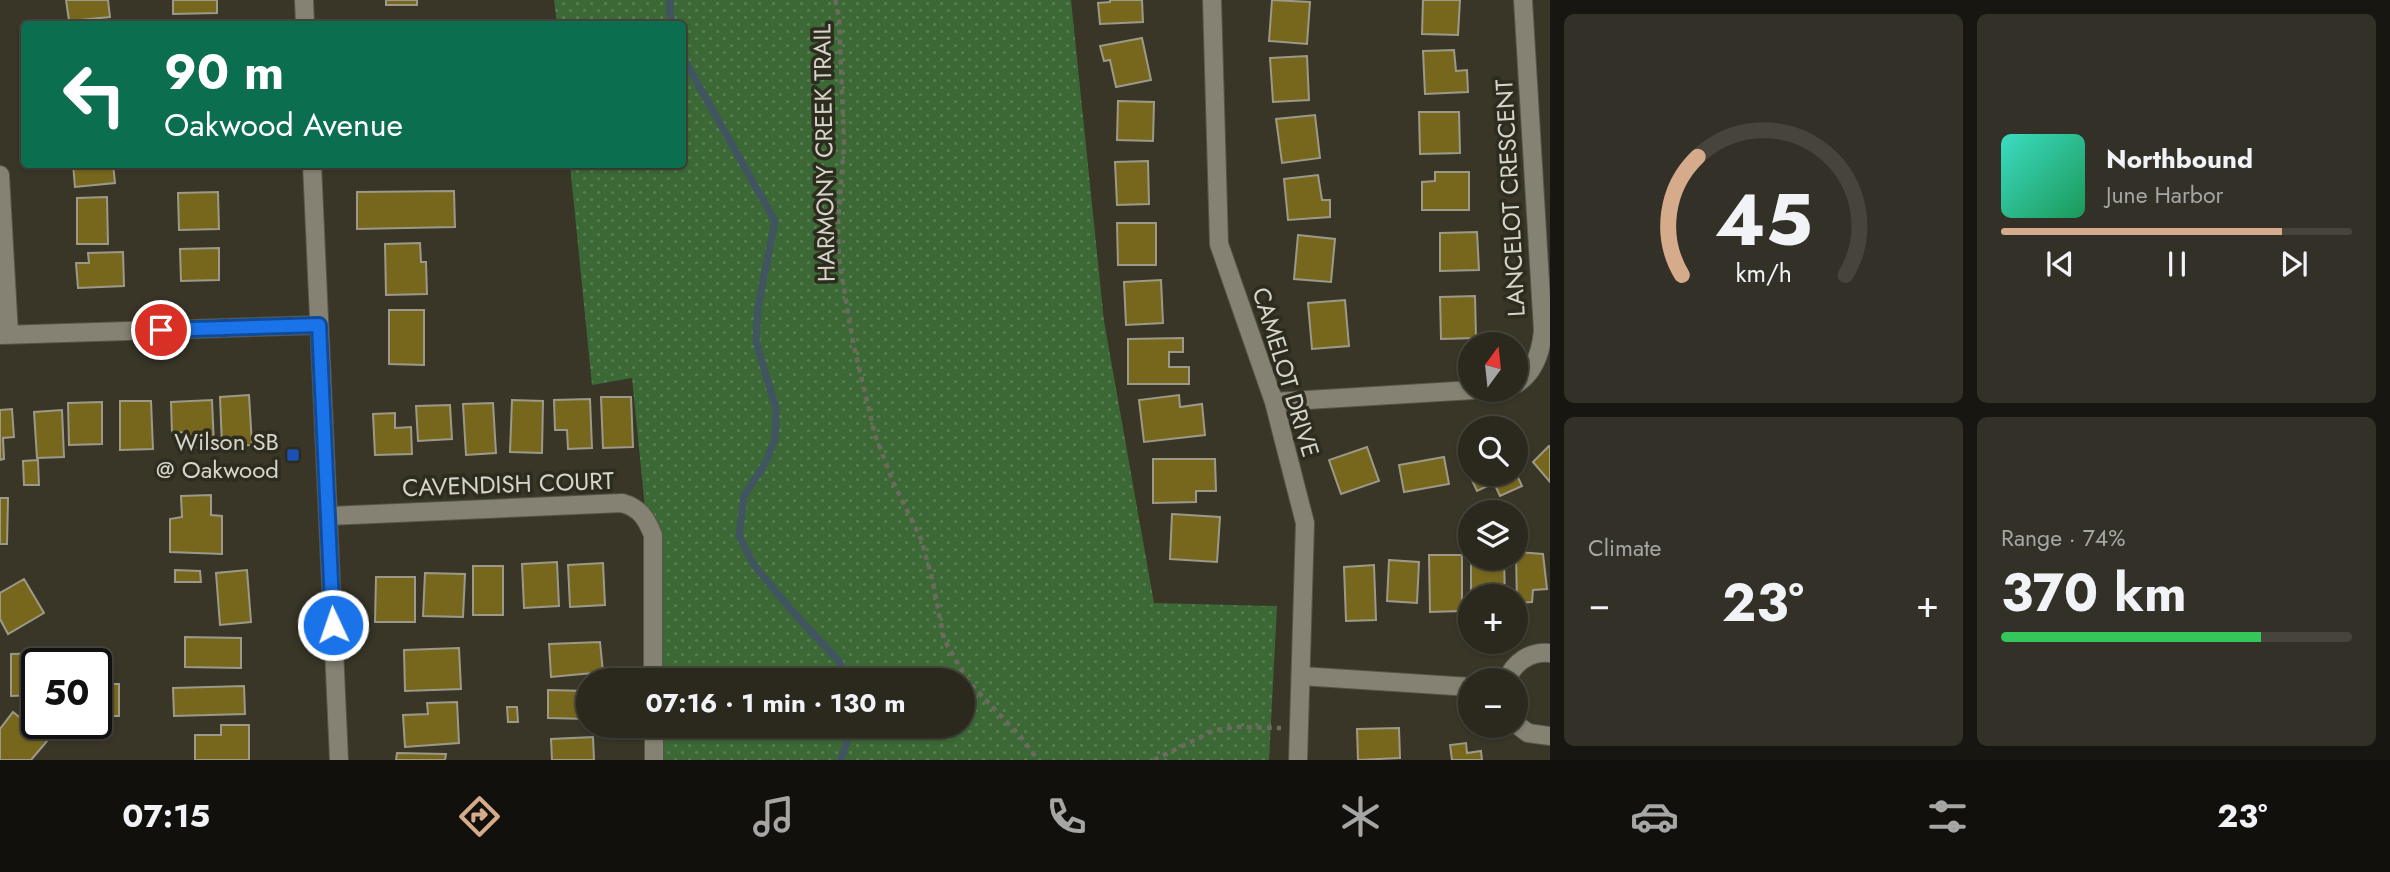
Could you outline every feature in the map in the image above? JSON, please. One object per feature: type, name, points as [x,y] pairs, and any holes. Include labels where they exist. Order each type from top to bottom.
[{"type":"street","points":[[304,0],[305,21]]},
{"type":"street","name":"CAMELOT DRIVE","points":[[1212,0],[1219,244],[1274,402],[1305,523],[1298,760]]},
{"type":"street","name":"LANCELOT CRESCENT","points":[[1523,0],[1543,331],[1541,350],[1528,373]]},
{"type":"street","points":[[312,168],[339,760]]},
{"type":"street","points":[[0,175],[4,334],[319,325]]},
{"type":"street","points":[[1274,402],[1458,391]]},
{"type":"street","name":"CAVENDISH COURT","points":[[329,516],[622,503],[635,507],[646,518],[653,535],[653,668]]},
{"type":"street","points":[[1514,668],[1528,656],[1550,653]]},
{"type":"street","points":[[1301,676],[1458,686]]},
{"type":"street","points":[[1528,733],[1550,736]]},
{"type":"street","points":[[654,738],[654,760]]},
{"type":"path","name":"HARMONY CREEK TRAIL","points":[[835,0],[839,16],[844,145],[838,224],[839,259],[853,342],[876,435],[894,484],[921,539],[944,639],[967,680],[1021,737],[1038,760]]},
{"type":"path","points":[[1154,760],[1215,730],[1239,727],[1299,728]]},
{"type":"green space","points":[[554,0],[1071,0],[1104,321],[1154,603],[1277,606],[1269,760],[654,760],[654,738],[975,738],[975,668],[652,668],[646,518],[632,378],[592,385],[570,168],[686,168],[686,21],[557,21]]},
{"type":"building","points":[[66,0],[108,0],[110,17],[69,21]]},
{"type":"building","points":[[173,0],[217,0],[217,13],[173,14]]},
{"type":"building","points":[[386,0],[417,0],[417,5],[386,5]]},
{"type":"building","points":[[1110,0],[1142,0],[1143,22],[1100,24],[1098,3]]},
{"type":"building","points":[[1272,0],[1310,2],[1307,44],[1269,41]]},
{"type":"building","points":[[1423,0],[1460,0],[1458,35],[1422,34]]},
{"type":"building","points":[[1142,38],[1151,80],[1116,87],[1110,60],[1104,61],[1100,46]]},
{"type":"building","points":[[1454,50],[1456,71],[1467,70],[1468,92],[1425,94],[1423,51]]},
{"type":"building","points":[[1307,56],[1309,100],[1273,102],[1270,58]]},
{"type":"building","points":[[1118,101],[1154,102],[1153,141],[1117,140]]},
{"type":"building","points":[[1419,112],[1459,112],[1460,153],[1420,154]]},
{"type":"building","points":[[1315,115],[1320,158],[1282,163],[1276,119]]},
{"type":"building","points":[[1148,161],[1149,204],[1117,205],[1115,162]]},
{"type":"building","points":[[73,168],[113,168],[115,183],[75,187]]},
{"type":"building","points":[[1435,172],[1469,172],[1469,210],[1422,210],[1422,182],[1435,181]]},
{"type":"building","points":[[1318,175],[1322,200],[1330,200],[1330,217],[1288,220],[1284,179]]},
{"type":"building","points":[[454,191],[455,227],[357,229],[357,192]]},
{"type":"building","points":[[218,192],[219,229],[179,230],[178,193]]},
{"type":"building","points":[[107,197],[108,244],[77,244],[77,198]]},
{"type":"building","points":[[1117,223],[1156,223],[1156,265],[1118,265]]},
{"type":"building","points":[[1477,232],[1479,270],[1440,271],[1440,233]]},
{"type":"building","points":[[1298,235],[1335,239],[1331,282],[1294,279]]},
{"type":"building","points":[[420,243],[421,262],[426,262],[427,294],[386,295],[385,244]]},
{"type":"building","points":[[219,248],[219,280],[181,281],[180,249]]},
{"type":"building","points":[[123,252],[124,286],[78,288],[76,263],[89,263],[88,253]]},
{"type":"building","points":[[1161,280],[1163,323],[1126,325],[1124,282]]},
{"type":"building","points":[[1475,296],[1476,332],[1458,332],[1458,339],[1441,339],[1440,297]]},
{"type":"building","points":[[1345,300],[1349,346],[1312,349],[1308,303]]},
{"type":"building","points":[[389,310],[424,310],[424,365],[389,364]]},
{"type":"building","points":[[1183,338],[1183,352],[1169,352],[1169,367],[1189,367],[1189,384],[1128,384],[1128,339]]},
{"type":"building","points":[[249,395],[252,445],[222,446],[220,397]]},
{"type":"building","points":[[1179,395],[1180,407],[1202,404],[1205,435],[1144,442],[1139,400]]},
{"type":"building","points":[[601,397],[631,397],[633,447],[603,448]]},
{"type":"building","points":[[590,399],[592,448],[568,449],[567,430],[555,430],[554,400]]},
{"type":"building","points":[[212,400],[214,446],[187,448],[186,432],[172,433],[171,402]]},
{"type":"building","points":[[512,400],[543,401],[542,453],[510,452]]},
{"type":"building","points":[[120,401],[151,401],[153,449],[120,450]]},
{"type":"building","points":[[102,402],[102,444],[69,445],[68,403]]},
{"type":"building","points":[[493,403],[496,453],[466,455],[463,404]]},
{"type":"building","points":[[450,405],[452,439],[418,441],[416,406]]},
{"type":"building","points":[[12,409],[14,437],[3,438],[4,459],[0,460],[0,410]]},
{"type":"building","points":[[62,410],[64,457],[37,458],[34,412]]},
{"type":"building","points":[[395,413],[395,428],[411,427],[412,454],[375,455],[373,414]]},
{"type":"building","points":[[1367,447],[1379,481],[1341,494],[1329,460]]},
{"type":"building","points":[[1550,447],[1550,482],[1533,462]]},
{"type":"building","points":[[1444,457],[1449,484],[1404,492],[1399,465]]},
{"type":"building","points":[[1153,459],[1215,459],[1216,491],[1196,491],[1196,502],[1153,503]]},
{"type":"building","points":[[38,460],[39,485],[24,485],[23,461]]},
{"type":"building","points":[[1475,486],[1488,486],[1477,491]]},
{"type":"building","points":[[1495,486],[1522,486],[1500,496]]},
{"type":"building","points":[[211,495],[211,515],[222,516],[222,554],[170,552],[170,519],[182,517],[181,496]]},
{"type":"building","points":[[0,498],[8,498],[7,544],[0,544]]},
{"type":"building","points":[[1172,514],[1220,517],[1217,562],[1170,559]]},
{"type":"building","points":[[1528,553],[1543,554],[1547,589],[1533,590],[1532,602],[1528,602],[1528,584],[1517,584],[1516,570],[1528,570]]},
{"type":"building","points":[[1429,555],[1458,555],[1462,584],[1458,584],[1458,611],[1430,612]]},
{"type":"building","points":[[1389,560],[1419,562],[1417,603],[1387,601]]},
{"type":"building","points":[[557,562],[559,606],[524,608],[522,564]]},
{"type":"building","points":[[603,563],[605,605],[570,607],[568,565]]},
{"type":"building","points":[[1374,565],[1376,620],[1346,621],[1344,567]]},
{"type":"building","points":[[473,566],[503,566],[503,615],[473,615]]},
{"type":"building","points":[[175,570],[200,571],[201,582],[175,582]]},
{"type":"building","points":[[247,570],[251,622],[220,625],[216,573]]},
{"type":"building","points":[[1471,570],[1504,570],[1505,584],[1471,584]]},
{"type":"building","points":[[425,573],[465,574],[463,617],[423,616]]},
{"type":"building","points":[[376,577],[415,577],[415,622],[375,622]]},
{"type":"building","points":[[24,579],[44,613],[8,634],[0,619],[0,593]]},
{"type":"building","points":[[185,637],[241,638],[241,668],[185,667]]},
{"type":"building","points":[[600,642],[603,668],[576,668],[576,675],[551,677],[549,644]]},
{"type":"building","points":[[459,648],[461,689],[405,691],[404,650]]},
{"type":"building","points":[[11,654],[21,654],[21,696],[11,696]]},
{"type":"building","points":[[112,684],[119,684],[119,716],[112,716]]},
{"type":"building","points":[[244,686],[245,714],[174,716],[173,688]]},
{"type":"building","points":[[548,690],[576,691],[576,719],[548,718]]},
{"type":"building","points":[[457,702],[459,743],[405,747],[403,715],[428,714],[427,703]]},
{"type":"building","points":[[507,707],[517,707],[518,722],[508,722]]},
{"type":"building","points":[[13,712],[21,718],[21,739],[48,740],[31,760],[0,760],[0,729]]},
{"type":"building","points":[[221,725],[249,725],[249,760],[195,760],[195,735],[221,735]]},
{"type":"building","points":[[1399,728],[1400,758],[1358,760],[1357,729]]},
{"type":"building","points":[[593,738],[594,760],[552,760],[551,739]]},
{"type":"building","points":[[1466,743],[1467,753],[1481,751],[1482,760],[1452,760],[1450,745]]},
{"type":"building","points":[[397,753],[446,754],[445,760],[396,760]]},
{"type":"waterway","points":[[670,0],[672,21]]},
{"type":"waterway","points":[[686,63],[775,221],[758,307],[756,341],[776,409],[775,439],[766,462],[744,496],[739,536],[754,565],[842,668]]},
{"type":"waterway","points":[[841,760],[848,738]]},
{"type":"place","name":"Wilson SB @ Oakwood","points":[[293,455]]},
{"type":"route","points":[[161,330],[319,325],[333,625]]}]
